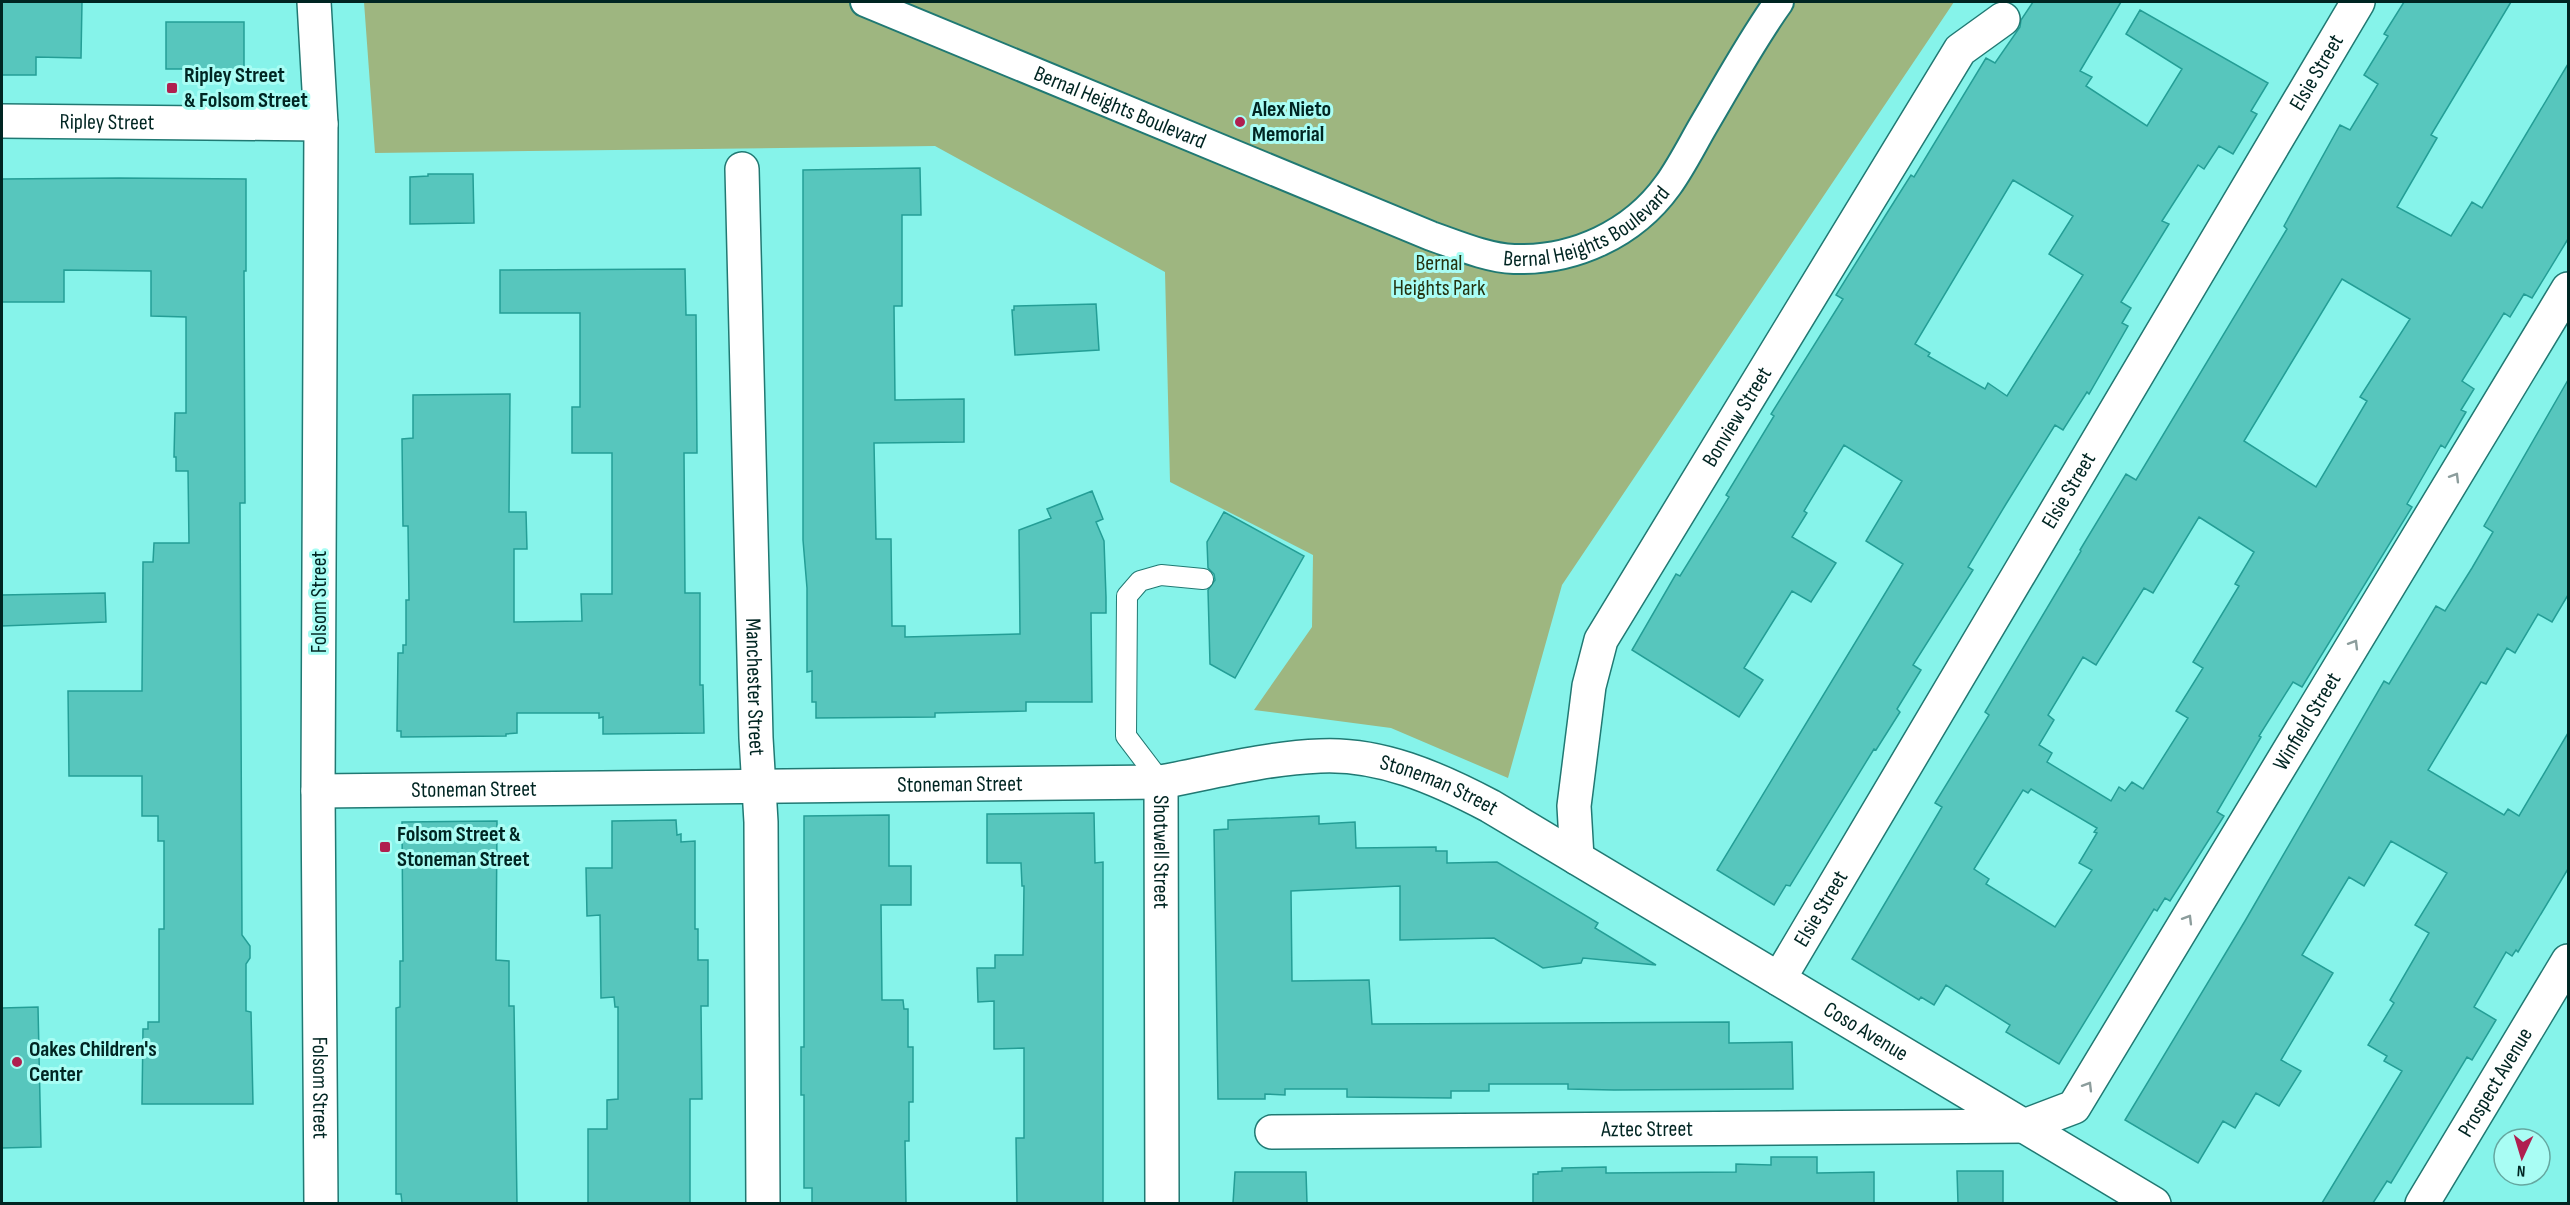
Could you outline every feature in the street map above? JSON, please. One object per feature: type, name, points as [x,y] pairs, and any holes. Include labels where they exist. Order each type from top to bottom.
[{"type":"street","name":"Folsom Street","points":[[314,2],[321,124],[318,791],[321,1203]]},
{"type":"street","name":"Bernal Heights Boulevard","points":[[865,2],[1431,236],[1512,259],[1546,258],[1580,251],[1611,236],[1641,215],[1668,185],[1779,2]]},
{"type":"street","name":"Elsie Street","points":[[1779,979],[2358,2]]},
{"type":"street","name":"Bonview Street","points":[[1577,858],[1574,806],[1589,686],[1601,640],[1960,50],[2002,19]]},
{"type":"street","name":"Ripley Street","points":[[2,122],[321,124]]},
{"type":"street","name":"Manchester Street","points":[[742,169],[758,785],[761,822],[763,1203]]},
{"type":"street","name":"Winfield Street","points":[[2024,1126],[2074,1107],[2568,289]]},
{"type":"street","name":"Stoneman Street","points":[[318,791],[1161,782],[1272,761],[1321,755],[1372,760],[1418,772],[1454,787],[1577,858]]},
{"type":"street","name":"Shotwell Street","points":[[1161,782],[1162,1203]]},
{"type":"street","name":"Coso Avenue","points":[[1577,858],[2154,1203]]},
{"type":"street","name":"Prospect Avenue","points":[[2422,1203],[2568,961]]},
{"type":"street","name":"Aztec Street","points":[[1272,1132],[2024,1126]]},
{"type":"lane","name":"Shotwell Street","points":[[1161,782],[1126,736],[1127,596],[1140,581],[1161,575],[1203,579]]},
{"type":"green space","name":"Bernal Heights Park","points":[[364,2],[1954,2],[1562,585],[1508,778],[1391,728],[1254,710],[1312,627],[1313,555],[1170,482],[1165,272],[935,146],[375,153]]},
{"type":"building","points":[[2,2],[82,2],[81,58],[36,57],[36,75],[2,75]]},
{"type":"building","points":[[2033,2],[2121,2],[2080,71],[2092,77],[2086,86],[2147,126],[2182,69],[2126,34],[2140,10],[2268,83],[2251,111],[2257,114],[2233,154],[2219,146],[2204,169],[2198,165],[2162,221],[2169,224],[2121,302],[2131,308],[2122,323],[2128,326],[2089,394],[2087,392],[2063,430],[2055,425],[2006,504],[1968,567],[1973,570],[1913,665],[1921,670],[1897,709],[1900,712],[1876,750],[1874,749],[1790,886],[1786,885],[1774,905],[1717,870],[1903,564],[1866,541],[1902,481],[1844,445],[1804,511],[1807,513],[1792,537],[1836,563],[1811,602],[1792,591],[1744,668],[1763,680],[1739,717],[1632,650],[1676,574],[1680,576],[1729,497],[1726,495],[1774,416],[1771,414],[1843,299],[1836,295],[1911,175],[1914,177],[1986,58],[1995,63],[2020,27],[2021,20]],"holes":[[[2013,180],[2073,216],[2049,254],[2083,275],[2007,396],[1988,383],[1985,389],[1928,356],[1930,353],[1915,344]]]},
{"type":"building","points":[[2404,2],[2511,2],[2431,135],[2437,138],[2397,207],[2451,236],[2472,202],[2482,208],[2568,64],[2568,239],[2532,298],[2524,294],[2510,317],[2504,313],[2462,381],[2474,389],[2461,410],[2466,412],[2445,448],[2441,445],[2407,504],[2412,507],[2302,687],[2293,682],[2259,736],[2261,737],[2217,812],[2224,816],[2170,901],[2165,898],[2157,911],[2154,909],[2059,1064],[2006,1032],[2010,1025],[1946,985],[1934,1005],[1921,997],[1919,1000],[1852,959],[1942,807],[1935,803],[1989,715],[1985,712],[2080,550],[2126,474],[2136,480],[2287,229],[2284,226],[2340,125],[2350,130],[2378,84],[2364,75],[2388,36],[2384,34]],"holes":[[[2342,279],[2410,319],[2360,397],[2367,401],[2316,487],[2244,441]],[[2199,517],[2254,552],[2235,584],[2239,586],[2193,662],[2203,668],[2176,711],[2188,718],[2143,789],[2132,782],[2125,791],[2119,787],[2111,801],[2047,762],[2052,753],[2039,745],[2054,720],[2048,715],[2083,657],[2096,665],[2144,588],[2153,593]],[[2031,789],[2097,828],[2094,832],[2097,833],[2079,863],[2092,870],[2055,927],[1986,884],[1989,879],[1974,869],[2023,790],[2028,793]]]},
{"type":"building","points":[[166,22],[244,22],[244,69],[210,69],[199,80],[187,69],[166,69]]},
{"type":"building","points":[[920,168],[921,215],[902,215],[902,306],[894,306],[895,400],[964,399],[964,442],[874,443],[876,539],[891,539],[892,626],[905,626],[905,637],[1020,634],[1019,530],[1051,518],[1047,509],[1092,491],[1103,519],[1096,522],[1104,541],[1106,613],[1091,613],[1092,702],[1026,702],[1026,711],[935,713],[935,717],[816,718],[816,702],[812,702],[812,671],[807,672],[807,588],[803,540],[803,170]]},
{"type":"building","points":[[428,174],[473,174],[474,223],[410,224],[410,177],[428,176]]},
{"type":"building","points":[[2,179],[246,179],[245,503],[240,503],[242,935],[250,946],[250,958],[246,964],[246,1011],[251,1012],[253,1104],[142,1104],[143,1029],[148,1029],[148,1022],[159,1022],[159,929],[164,929],[164,841],[158,841],[158,816],[142,816],[142,776],[69,776],[68,691],[142,691],[143,562],[153,562],[154,543],[189,543],[188,471],[176,471],[176,457],[174,457],[175,413],[186,413],[186,317],[151,316],[151,271],[64,270],[64,302],[2,302]]},
{"type":"building","points":[[685,269],[686,315],[696,315],[697,453],[684,453],[685,593],[700,593],[700,685],[703,685],[704,733],[603,734],[603,717],[599,718],[599,713],[517,713],[517,733],[506,734],[506,736],[401,737],[401,731],[397,731],[398,653],[403,653],[403,645],[406,645],[406,600],[409,600],[408,526],[403,526],[402,439],[413,438],[413,395],[510,394],[509,512],[526,512],[527,549],[514,549],[514,622],[582,621],[581,594],[612,594],[612,453],[572,453],[572,407],[580,407],[580,313],[500,313],[500,270]]},
{"type":"building","points":[[1096,304],[1099,350],[1015,355],[1012,310],[1014,306]]},
{"type":"building","points":[[2568,380],[2568,595],[2552,622],[2538,614],[2515,653],[2507,648],[2486,684],[2481,682],[2428,770],[2504,815],[2508,809],[2519,816],[2568,733],[2568,869],[2518,952],[2516,950],[2512,956],[2506,952],[2474,1007],[2496,1020],[2472,1060],[2467,1057],[2391,1183],[2387,1181],[2373,1203],[2322,1203],[2402,1071],[2384,1061],[2387,1056],[2368,1045],[2394,1003],[2390,1000],[2429,933],[2415,925],[2447,873],[2391,841],[2364,886],[2349,877],[2302,955],[2333,973],[2281,1060],[2301,1071],[2279,1106],[2256,1093],[2235,1128],[2223,1121],[2198,1163],[2125,1120],[2245,921],[2384,681],[2389,684],[2436,606],[2445,611],[2472,568],[2493,532],[2484,526]]},
{"type":"building","points":[[1224,512],[1304,556],[1235,678],[1210,664],[1208,590],[1215,580],[1214,574],[1208,568],[1207,542]]},
{"type":"building","points":[[105,593],[106,622],[2,626],[2,595]]},
{"type":"building","points":[[1094,813],[1095,863],[1103,862],[1103,1203],[1017,1203],[1016,1138],[1024,1138],[1024,1048],[994,1049],[994,1001],[978,1002],[977,968],[995,968],[995,955],[1023,955],[1024,886],[1022,886],[1021,863],[987,863],[987,814]]},
{"type":"building","points":[[889,815],[889,866],[911,866],[911,905],[881,905],[882,1000],[903,1000],[904,1009],[908,1009],[908,1047],[913,1047],[913,1102],[909,1102],[909,1141],[905,1141],[906,1203],[812,1203],[812,1188],[804,1188],[804,1095],[801,1095],[801,1047],[804,1047],[804,816]]},
{"type":"building","points":[[1319,816],[1319,824],[1355,822],[1356,848],[1436,847],[1436,851],[1447,851],[1447,863],[1497,862],[1598,923],[1595,928],[1656,965],[1583,958],[1581,963],[1543,968],[1494,938],[1400,940],[1400,886],[1291,891],[1292,981],[1369,980],[1372,1024],[1729,1022],[1729,1043],[1792,1042],[1793,1089],[1614,1090],[1568,1089],[1568,1084],[1489,1084],[1489,1091],[1451,1091],[1451,1098],[1347,1097],[1347,1089],[1285,1089],[1285,1095],[1265,1094],[1265,1099],[1218,1099],[1214,830],[1228,829],[1228,820]]},
{"type":"building","points":[[676,820],[677,835],[681,834],[681,842],[695,841],[695,929],[698,929],[698,960],[708,960],[708,1006],[701,1006],[702,1099],[690,1099],[690,1203],[588,1203],[588,1129],[607,1129],[607,1100],[618,1099],[618,1007],[615,1007],[614,997],[601,998],[600,915],[587,916],[586,868],[612,868],[612,821]]},
{"type":"building","points":[[497,821],[496,960],[509,961],[509,1006],[514,1006],[517,1203],[402,1203],[401,1194],[396,1194],[396,1008],[400,1007],[400,961],[403,961],[402,822]]},
{"type":"building","points":[[38,1007],[41,1147],[2,1148],[2,1008]]},
{"type":"building","points":[[1771,1157],[1817,1157],[1817,1173],[1874,1172],[1874,1203],[1533,1203],[1533,1174],[1538,1174],[1538,1172],[1562,1171],[1562,1168],[1606,1167],[1606,1173],[1736,1172],[1736,1164],[1771,1165]]},
{"type":"building","points":[[1957,1171],[2003,1171],[2003,1203],[1958,1203]]},
{"type":"building","points":[[1235,1172],[1306,1172],[1307,1203],[1233,1203]]},
{"type":"place","name":"Ripley Street & Folsom Street","points":[[172,88]]},
{"type":"place","name":"Alex Nieto Memorial","points":[[1240,122]]},
{"type":"place","name":"Folsom Street & Stoneman Street","points":[[385,847]]},
{"type":"place","name":"Oakes Children's Center","points":[[17,1062]]}]
